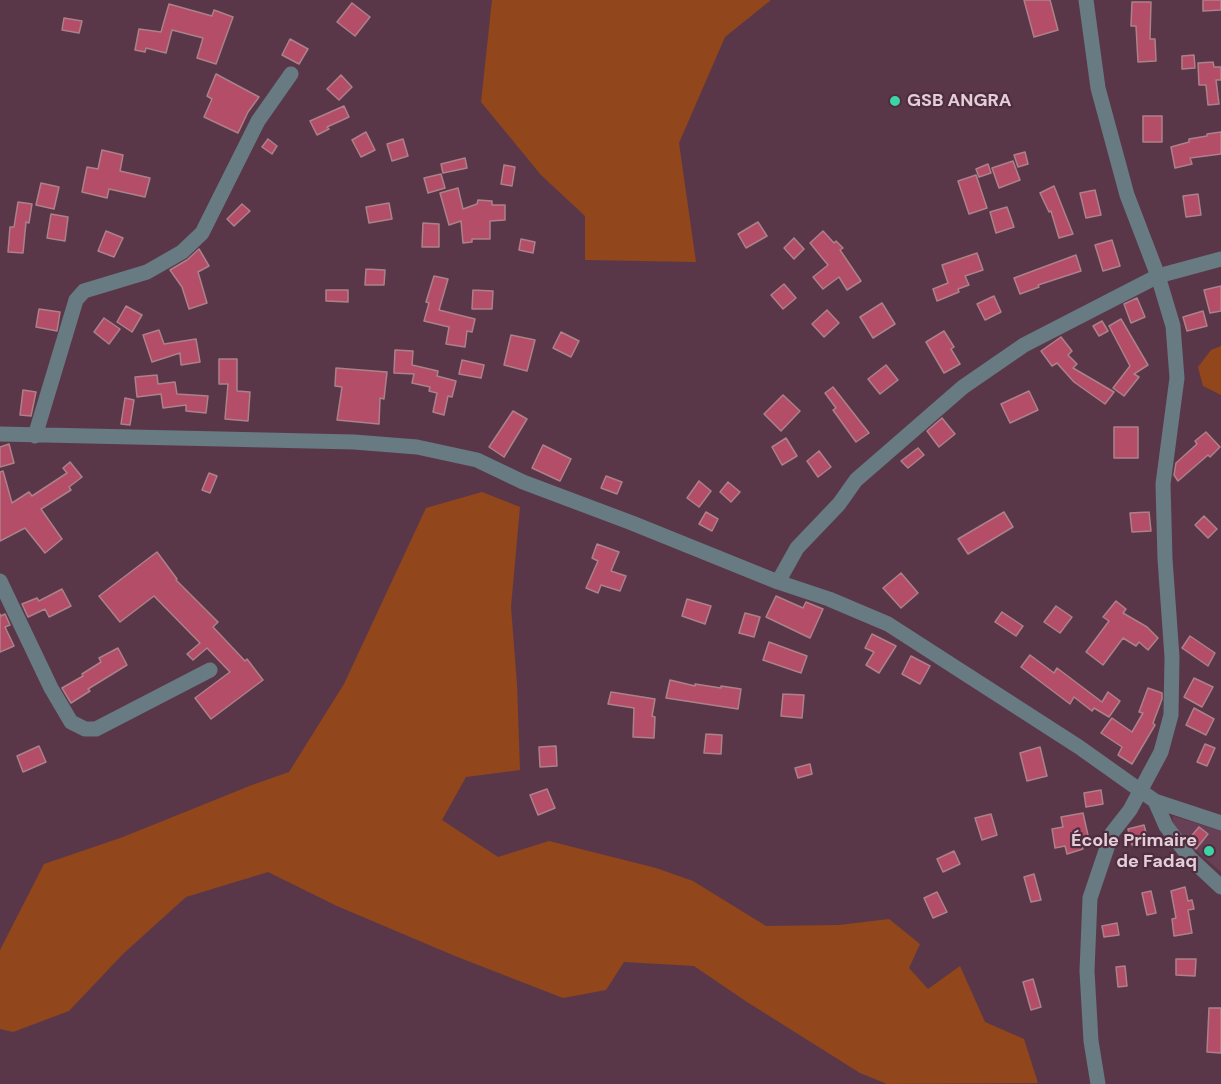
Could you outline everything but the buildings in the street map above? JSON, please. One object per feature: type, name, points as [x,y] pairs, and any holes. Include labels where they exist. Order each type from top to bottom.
[{"type":"street","points":[[1086,0],[1098,88],[1127,195],[1158,276],[1173,326],[1177,378],[1164,484],[1165,559],[1172,657],[1171,715],[1161,752],[1130,810],[1112,833],[1090,898],[1087,971],[1091,1041],[1098,1084]]},
{"type":"street","points":[[35,436],[76,300],[84,291],[147,272],[182,252],[202,232],[258,122],[291,74]]},
{"type":"street","points":[[778,582],[797,548],[839,504],[856,480],[963,387],[1024,345],[1158,276],[1221,259]]},
{"type":"street","points":[[0,434],[354,442],[417,447],[477,460],[523,482],[778,582],[829,599],[888,624],[1079,747],[1155,801],[1221,823]]},
{"type":"street","points":[[0,581],[51,688],[71,722],[85,729],[96,729],[210,670]]},
{"type":"street","points":[[1155,801],[1166,826],[1190,858],[1221,887]]},
{"type":"shaded area","points":[[492,0],[771,0],[725,37],[679,143],[696,262],[585,260],[585,216],[541,175],[481,102]]},
{"type":"shaded area","points":[[1221,346],[1221,395],[1203,386],[1198,367],[1211,350]]},
{"type":"shaded area","points":[[482,492],[520,507],[511,607],[520,770],[466,777],[442,820],[498,857],[549,841],[656,868],[693,881],[766,926],[839,925],[889,919],[920,944],[909,968],[928,989],[960,966],[985,1022],[1024,1039],[1038,1083],[887,1084],[860,1073],[694,966],[624,962],[606,990],[563,998],[455,956],[337,906],[268,872],[186,897],[123,954],[69,1011],[13,1032],[0,1029],[0,950],[44,864],[123,837],[289,772],[344,684],[426,508]]},
{"type":"shaded area","name":"École Primaire de Fadaq","points":[[1173,816],[1221,831],[1221,872],[1173,830]]},
{"type":"place","name":"GSB ANGRA","points":[[895,101]]},
{"type":"place","name":"École Primaire de Fadaq","points":[[1209,851]]}]
